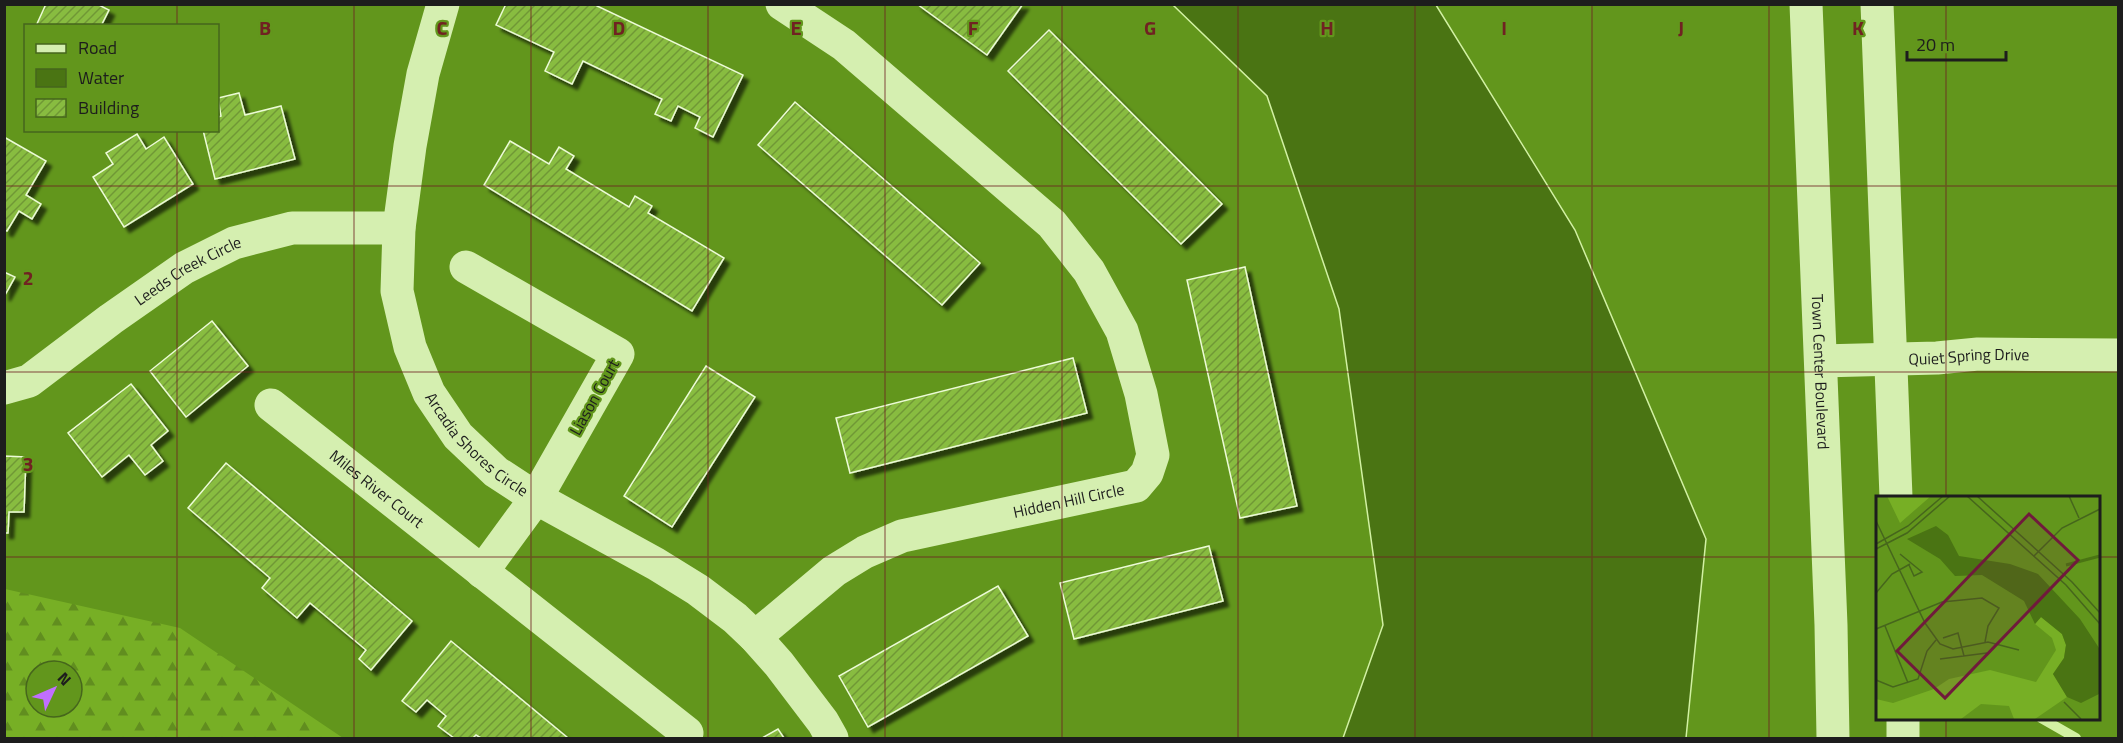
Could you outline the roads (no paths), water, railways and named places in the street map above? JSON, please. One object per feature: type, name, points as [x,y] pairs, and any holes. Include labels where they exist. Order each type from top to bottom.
[{"type":"street","name":"Arcadia Shores Circle","points":[[443,4],[423,74],[399,228],[398,291],[410,347],[429,393],[458,436],[496,472],[536,498],[656,564],[698,590],[735,618],[779,664],[824,722],[832,738]]},
{"type":"street","name":"Hidden Hill Circle","points":[[755,637],[834,571],[865,552],[902,536],[1136,486],[1147,473],[1153,455],[1141,394],[1122,331],[1089,271],[1053,224],[844,45],[782,4]]},
{"type":"street","name":"Town Center Boulevard","points":[[1806,4],[1832,625],[1833,738]]},
{"type":"street","points":[[1877,4],[1896,496]]},
{"type":"street","name":"Leeds Creek Circle","points":[[4,388],[29,381],[184,268],[234,243],[292,228],[399,228]]},
{"type":"street","name":"Liason Court","points":[[466,267],[618,354],[536,498]]},
{"type":"street","name":"Quiet Spring Drive","points":[[1821,361],[1978,354],[2118,355]]},
{"type":"street","name":"Miles River Court","points":[[271,405],[687,733]]},
{"type":"street","points":[[483,572],[536,498]]},
{"type":"street","points":[[1903,719],[1903,738]]},
{"type":"water","points":[[1173,5],[1436,5],[1575,230],[1706,539],[1686,738],[1343,738],[1383,625],[1339,309],[1267,96]]},
{"type":"waterway","points":[[2043,719],[2076,738]]}]
